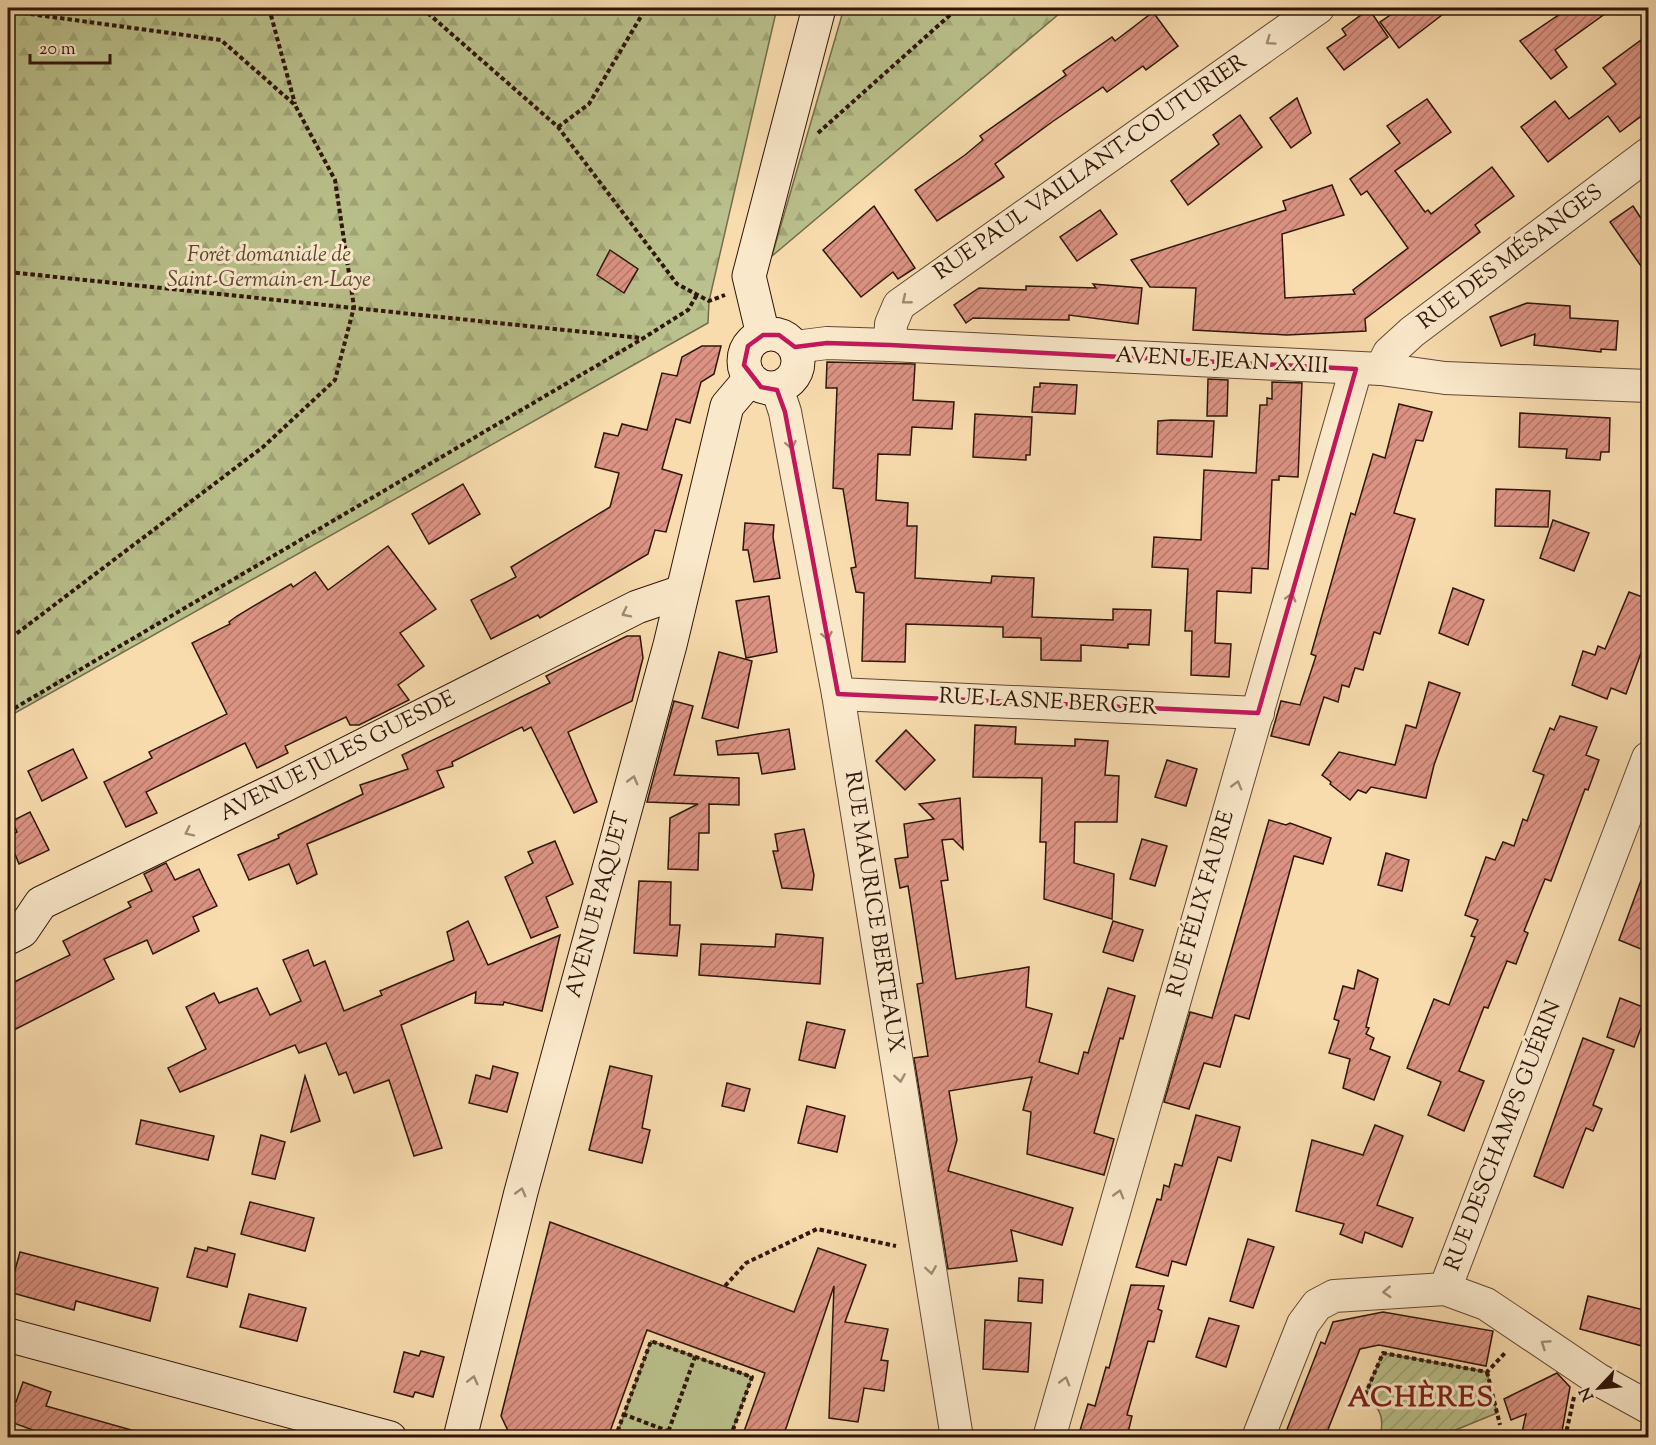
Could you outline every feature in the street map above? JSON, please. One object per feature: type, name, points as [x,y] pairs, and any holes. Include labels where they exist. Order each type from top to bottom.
[{"type":"street","points":[[763,335],[748,276],[819,8]]},
{"type":"street","name":"RUE PAUL VAILLANT-COUTURIER","points":[[890,345],[891,324],[899,305],[1318,8]]},
{"type":"street","name":"RUE DES MÉSANGES","points":[[1368,369],[1412,332],[1648,154]]},
{"type":"street","points":[[763,335],[779,335],[789,340],[795,347],[798,358],[795,376],[785,385],[763,384],[744,365],[744,356],[748,346],[763,335]]},
{"type":"street","name":"AVENUE JEAN XXIII","points":[[795,347],[827,343],[890,345],[1368,369],[1445,378],[1648,386]]},
{"type":"street","name":"RUE FÉLIX FAURE","points":[[1049,1437],[1258,713],[1368,369]]},
{"type":"street","name":"AVENUE PAQUET","points":[[460,1437],[521,1192],[670,645],[727,406],[763,384]]},
{"type":"street","name":"RUE MAURICE BERTEAUX","points":[[763,384],[785,412],[838,694],[957,1437]]},
{"type":"street","name":"AVENUE JULES GUESDE","points":[[8,938],[22,931],[41,903],[287,784],[638,607],[681,592]]},
{"type":"street","name":"RUE LASNE BERGER","points":[[838,694],[1258,713]]},
{"type":"street","name":"RUE DESCHAMPS GUÉRIN","points":[[1258,1437],[1303,1324],[1317,1305],[1334,1296],[1445,1288],[1648,758]]},
{"type":"street","points":[[1445,1288],[1486,1304],[1599,1380],[1648,1407]]},
{"type":"street","points":[[8,1335],[390,1437]]},
{"type":"path","points":[[8,640],[263,447],[335,380],[354,307],[335,180],[295,105],[269,8]]},
{"type":"path","points":[[422,8],[558,128],[678,284],[709,301],[750,287]]},
{"type":"path","points":[[558,128],[589,104],[646,8]]},
{"type":"path","points":[[811,140],[958,8]]},
{"type":"path","points":[[8,11],[221,39],[295,105]]},
{"type":"path","points":[[8,272],[642,339]]},
{"type":"path","points":[[8,712],[642,339],[688,310],[698,293]]},
{"type":"path","points":[[725,1286],[746,1263],[817,1229],[901,1247]]},
{"type":"path","points":[[615,1437],[651,1341],[752,1377],[730,1437]]},
{"type":"path","points":[[1487,1372],[1510,1348]]},
{"type":"path","points":[[1365,1395],[1383,1353],[1487,1372]]},
{"type":"path","points":[[666,1437],[696,1358]]},
{"type":"path","points":[[1487,1372],[1500,1425]]},
{"type":"path","points":[[1565,1437],[1575,1394]]},
{"type":"path","points":[[623,1414],[686,1437]]},
{"type":"highlighted area","points":[[763,335],[779,335],[795,347],[827,343],[890,345],[1356,369],[1258,713],[838,694],[785,412],[777,390],[761,387],[744,365],[748,346]]},
{"type":"green space","name":"Forêt domaniale de Saint-Germain-en-Laye","points":[[8,8],[777,8],[709,301],[708,323],[8,717]]},
{"type":"green space","points":[[844,8],[1066,8],[772,256]]},
{"type":"green space","points":[[651,1341],[752,1377],[730,1437],[616,1437]]},
{"type":"green space","points":[[1383,1353],[1487,1372],[1497,1413],[1453,1431],[1455,1437],[1380,1437],[1382,1424],[1380,1413],[1365,1395]]},
{"type":"building","points":[[1401,8],[1451,8],[1399,48],[1380,22]]},
{"type":"building","points":[[1569,8],[1613,8],[1555,50],[1567,67],[1551,79],[1520,41]]},
{"type":"building","points":[[1369,9],[1388,37],[1344,70],[1327,48],[1346,35],[1342,29]]},
{"type":"building","points":[[1153,12],[1178,46],[1146,70],[1143,66],[1107,92],[1103,87],[1052,122],[995,164],[1004,177],[937,221],[915,190],[965,155],[983,140],[980,136],[1066,75],[1063,71],[1112,37],[1115,41]]},
{"type":"building","points":[[1648,35],[1648,111],[1620,132],[1608,116],[1548,162],[1521,127],[1555,101],[1569,119],[1616,84],[1603,68]]},
{"type":"building","points":[[1297,98],[1311,133],[1291,148],[1270,118]]},
{"type":"building","points":[[1427,99],[1451,132],[1395,171],[1425,212],[1428,210],[1431,214],[1492,167],[1514,196],[1475,225],[1480,232],[1365,319],[1366,331],[1287,335],[1193,330],[1196,288],[1150,287],[1131,260],[1286,210],[1283,201],[1332,185],[1344,215],[1282,234],[1285,298],[1355,294],[1353,290],[1408,248],[1367,191],[1361,195],[1350,179],[1400,143],[1387,126]]},
{"type":"building","points":[[1240,115],[1262,147],[1188,205],[1171,181],[1219,144],[1213,135]]},
{"type":"building","points":[[874,206],[915,268],[898,279],[893,272],[861,297],[823,250]]},
{"type":"building","points":[[1633,206],[1648,229],[1648,276],[1610,222]]},
{"type":"building","points":[[1100,210],[1117,234],[1077,261],[1060,237]]},
{"type":"building","points":[[610,250],[638,269],[624,293],[597,275]]},
{"type":"building","points":[[1093,284],[1142,288],[1138,324],[1069,315],[1069,320],[973,318],[966,323],[954,305],[979,288],[1026,290],[1026,286],[1096,288]]},
{"type":"building","points":[[1527,303],[1570,306],[1570,318],[1618,321],[1616,350],[1601,349],[1601,352],[1534,345],[1535,334],[1501,346],[1490,317]]},
{"type":"building","points":[[702,346],[721,346],[714,374],[701,382],[690,423],[676,419],[662,469],[682,475],[666,532],[655,530],[648,554],[540,618],[538,615],[491,639],[471,600],[516,577],[511,567],[610,507],[619,473],[595,467],[604,433],[618,436],[622,424],[647,430],[662,373],[677,376],[682,357]]},
{"type":"building","points":[[827,362],[915,364],[913,400],[954,402],[952,429],[912,427],[910,455],[878,454],[876,500],[908,503],[907,526],[917,526],[915,578],[991,583],[992,576],[1034,578],[1032,617],[1113,620],[1113,609],[1151,610],[1149,645],[1128,644],[1128,648],[1081,645],[1081,661],[1041,660],[1041,638],[1003,637],[1003,627],[906,624],[905,662],[862,661],[864,593],[856,592],[851,568],[856,567],[843,489],[833,488],[837,388],[826,388]]},
{"type":"building","points":[[1208,379],[1228,380],[1227,416],[1207,416]]},
{"type":"building","points":[[1272,382],[1302,383],[1298,477],[1279,476],[1279,480],[1272,480],[1268,569],[1252,568],[1251,593],[1217,591],[1215,643],[1231,644],[1229,677],[1191,675],[1192,631],[1185,631],[1188,569],[1152,567],[1154,537],[1201,540],[1204,470],[1256,473],[1260,405],[1267,405],[1267,398],[1272,399]]},
{"type":"building","points":[[1040,383],[1077,385],[1075,414],[1032,412],[1034,387],[1040,387]]},
{"type":"building","points":[[1399,404],[1432,412],[1423,441],[1416,440],[1394,513],[1415,519],[1380,634],[1374,632],[1363,670],[1355,668],[1349,687],[1342,685],[1338,702],[1324,697],[1309,745],[1271,736],[1281,701],[1300,705],[1316,656],[1311,654],[1351,513],[1355,515],[1373,454],[1385,458]]},
{"type":"building","points":[[1520,413],[1610,418],[1609,452],[1601,452],[1600,460],[1566,458],[1567,449],[1519,447]]},
{"type":"building","points":[[975,414],[1032,417],[1030,455],[1026,455],[1026,460],[973,457]]},
{"type":"building","points":[[1158,421],[1214,421],[1212,457],[1157,454]]},
{"type":"building","points":[[463,484],[480,514],[429,544],[412,514]]},
{"type":"building","points":[[1496,489],[1550,491],[1548,527],[1495,526]]},
{"type":"building","points":[[1553,520],[1589,533],[1574,571],[1540,558]]},
{"type":"building","points":[[745,523],[774,525],[773,537],[780,578],[754,582],[748,550],[743,550]]},
{"type":"building","points":[[388,546],[436,609],[400,633],[424,666],[398,685],[409,700],[359,725],[350,725],[346,717],[285,746],[288,753],[257,768],[245,743],[146,792],[157,813],[126,827],[104,782],[152,758],[149,752],[227,714],[192,643],[230,624],[229,622],[237,616],[291,584],[293,587],[315,572],[328,590]]},
{"type":"building","points":[[1453,588],[1484,600],[1468,645],[1439,633]]},
{"type":"building","points":[[1629,592],[1648,599],[1648,634],[1626,694],[1611,688],[1607,699],[1572,685],[1583,651],[1595,655],[1598,646],[1605,649]]},
{"type":"building","points":[[769,596],[777,652],[746,658],[736,601]]},
{"type":"building","points":[[627,636],[640,636],[643,658],[632,701],[568,732],[597,802],[574,813],[531,727],[524,731],[522,727],[452,762],[453,766],[437,771],[444,787],[307,844],[317,874],[297,884],[289,864],[249,880],[238,855],[279,838],[278,835],[363,794],[360,785],[408,769],[402,755],[550,683],[546,676]]},
{"type":"building","points":[[719,652],[752,661],[738,728],[702,718]]},
{"type":"building","points":[[1429,682],[1460,693],[1434,765],[1426,798],[1371,787],[1366,793],[1358,790],[1350,800],[1330,784],[1331,782],[1322,775],[1339,752],[1395,765],[1406,725],[1416,728]]},
{"type":"building","points":[[674,701],[693,706],[674,775],[739,778],[739,805],[709,804],[709,833],[699,833],[698,870],[668,869],[670,818],[698,804],[647,802]]},
{"type":"building","points":[[1560,716],[1597,727],[1586,755],[1599,760],[1588,790],[1585,789],[1551,881],[1545,879],[1524,931],[1528,933],[1516,964],[1507,961],[1488,1008],[1484,1007],[1459,1071],[1484,1081],[1464,1131],[1428,1115],[1441,1082],[1407,1068],[1434,999],[1449,1005],[1475,937],[1471,936],[1478,920],[1465,915],[1486,857],[1495,860],[1503,842],[1514,846],[1523,819],[1527,821],[1544,775],[1533,771],[1550,728],[1554,730]]},
{"type":"building","points":[[975,725],[1016,727],[1015,744],[1075,746],[1075,739],[1108,741],[1105,775],[1119,776],[1117,822],[1075,822],[1074,863],[1114,874],[1112,919],[1044,899],[1046,842],[1040,842],[1042,778],[973,777]]},
{"type":"building","points":[[789,729],[795,769],[762,774],[758,753],[718,755],[716,741]]},
{"type":"building","points":[[906,730],[935,760],[905,790],[876,761]]},
{"type":"building","points":[[73,749],[87,778],[42,801],[28,771]]},
{"type":"building","points":[[1167,760],[1197,769],[1186,806],[1155,797]]},
{"type":"building","points":[[960,798],[963,849],[953,839],[942,840],[948,880],[941,881],[956,979],[1029,967],[1026,1007],[1052,1014],[1039,1062],[1078,1074],[1084,1052],[1088,1053],[1108,988],[1135,996],[1123,1039],[1120,1038],[1094,1133],[1114,1139],[1104,1175],[1027,1154],[1031,1112],[1023,1110],[1032,1077],[949,1091],[957,1140],[948,1171],[1073,1208],[1062,1245],[1011,1230],[1017,1261],[948,1269],[914,1058],[928,1056],[917,984],[923,983],[908,886],[900,888],[895,859],[908,857],[904,824],[934,819],[919,804]]},
{"type":"building","points":[[30,812],[49,850],[19,864],[8,837],[17,832],[12,821]]},
{"type":"building","points":[[1269,820],[1286,825],[1290,823],[1331,838],[1323,864],[1294,856],[1249,1019],[1235,1015],[1220,1067],[1204,1063],[1189,1109],[1164,1102],[1190,1012],[1212,1018]]},
{"type":"building","points":[[804,829],[814,875],[812,890],[782,888],[773,851],[778,851],[775,834]]},
{"type":"building","points":[[1142,839],[1167,846],[1155,886],[1130,879]]},
{"type":"building","points":[[555,841],[573,884],[546,897],[558,927],[531,938],[505,877],[533,863],[528,852]]},
{"type":"building","points":[[1386,853],[1409,860],[1402,891],[1378,885]]},
{"type":"building","points":[[166,863],[175,880],[199,869],[217,906],[193,917],[199,931],[153,954],[147,940],[104,959],[114,979],[8,1033],[8,985],[70,955],[63,941],[131,907],[128,902],[152,891],[144,874]]},
{"type":"building","points":[[1646,867],[1648,867],[1648,952],[1619,940]]},
{"type":"building","points":[[639,881],[671,882],[670,925],[680,925],[677,956],[634,953]]},
{"type":"building","points":[[468,921],[488,965],[560,935],[542,1011],[504,1002],[503,1005],[475,1003],[476,992],[401,1025],[442,1148],[414,1156],[389,1080],[354,1093],[346,1072],[339,1075],[326,1043],[299,1053],[295,1045],[180,1092],[168,1068],[206,1049],[186,1007],[214,993],[219,1003],[257,988],[270,1015],[301,1001],[283,960],[308,950],[314,966],[325,961],[344,1011],[382,995],[380,991],[454,960],[447,932]]},
{"type":"building","points":[[1113,921],[1143,930],[1133,961],[1103,952]]},
{"type":"building","points":[[776,934],[823,938],[820,984],[699,975],[701,944],[775,947]]},
{"type":"building","points":[[1358,970],[1378,979],[1366,1027],[1369,1028],[1366,1034],[1374,1038],[1370,1049],[1390,1057],[1374,1100],[1343,1088],[1350,1059],[1329,1053],[1339,1021],[1334,1019],[1343,986],[1354,989]]},
{"type":"building","points":[[1620,998],[1648,1009],[1634,1047],[1607,1037]]},
{"type":"building","points":[[807,1022],[845,1030],[835,1068],[799,1060]]},
{"type":"building","points":[[1583,1038],[1614,1050],[1593,1105],[1602,1109],[1593,1131],[1586,1128],[1563,1188],[1534,1176]]},
{"type":"building","points":[[493,1066],[518,1073],[507,1112],[469,1103],[476,1075],[490,1079]]},
{"type":"building","points":[[610,1066],[652,1076],[642,1128],[650,1130],[642,1163],[589,1150]]},
{"type":"building","points":[[305,1076],[320,1121],[291,1132]]},
{"type":"building","points":[[727,1083],[750,1089],[744,1111],[722,1106]]},
{"type":"building","points":[[807,1106],[845,1116],[837,1152],[798,1143]]},
{"type":"building","points":[[1196,1115],[1240,1127],[1231,1161],[1218,1157],[1186,1265],[1172,1261],[1168,1276],[1136,1267],[1157,1199],[1161,1200],[1164,1185],[1169,1187],[1175,1164],[1182,1166]]},
{"type":"building","points":[[141,1120],[214,1136],[208,1160],[136,1144]]},
{"type":"building","points":[[1375,1125],[1403,1136],[1377,1205],[1413,1218],[1402,1247],[1365,1232],[1362,1243],[1340,1234],[1344,1224],[1296,1211],[1312,1140],[1363,1155]]},
{"type":"building","points":[[261,1135],[285,1142],[275,1179],[252,1174]]},
{"type":"building","points":[[250,1202],[314,1218],[305,1251],[241,1234]]},
{"type":"building","points":[[550,1222],[794,1312],[818,1248],[866,1265],[845,1322],[888,1329],[881,1360],[888,1361],[884,1391],[864,1388],[858,1422],[829,1418],[834,1286],[783,1437],[742,1437],[765,1373],[647,1330],[608,1437],[511,1437],[501,1416]]},
{"type":"building","points":[[1248,1239],[1274,1247],[1253,1308],[1230,1301]]},
{"type":"building","points":[[208,1247],[235,1254],[227,1287],[187,1277],[195,1248],[207,1251]]},
{"type":"building","points":[[20,1252],[158,1288],[150,1321],[76,1301],[74,1310],[9,1292]]},
{"type":"building","points":[[1019,1278],[1043,1280],[1042,1303],[1018,1301]]},
{"type":"building","points":[[1131,1285],[1164,1286],[1158,1309],[1162,1311],[1154,1342],[1148,1341],[1127,1415],[1132,1416],[1127,1437],[1078,1437],[1088,1404],[1095,1406],[1106,1367],[1109,1368]]},
{"type":"building","points":[[249,1294],[306,1308],[297,1341],[240,1327]]},
{"type":"building","points":[[1588,1296],[1648,1311],[1642,1346],[1580,1329]]},
{"type":"building","points":[[1383,1312],[1493,1331],[1486,1366],[1379,1345],[1360,1349],[1325,1437],[1284,1437],[1321,1342],[1325,1344],[1333,1322]]},
{"type":"building","points":[[1209,1318],[1239,1326],[1226,1367],[1196,1357]]},
{"type":"building","points":[[985,1320],[1031,1323],[1028,1372],[983,1369]]},
{"type":"building","points":[[421,1351],[444,1357],[433,1397],[415,1392],[413,1397],[394,1392],[404,1352],[419,1356]]},
{"type":"building","points":[[1557,1373],[1570,1387],[1561,1437],[1521,1437],[1526,1414],[1511,1420],[1504,1399]]},
{"type":"building","points":[[23,1382],[51,1392],[46,1406],[135,1431],[134,1437],[52,1437],[8,1421],[8,1398],[16,1402]]},
{"type":"district","name":"ACHÈRES","points":[[1421,1399]]}]
